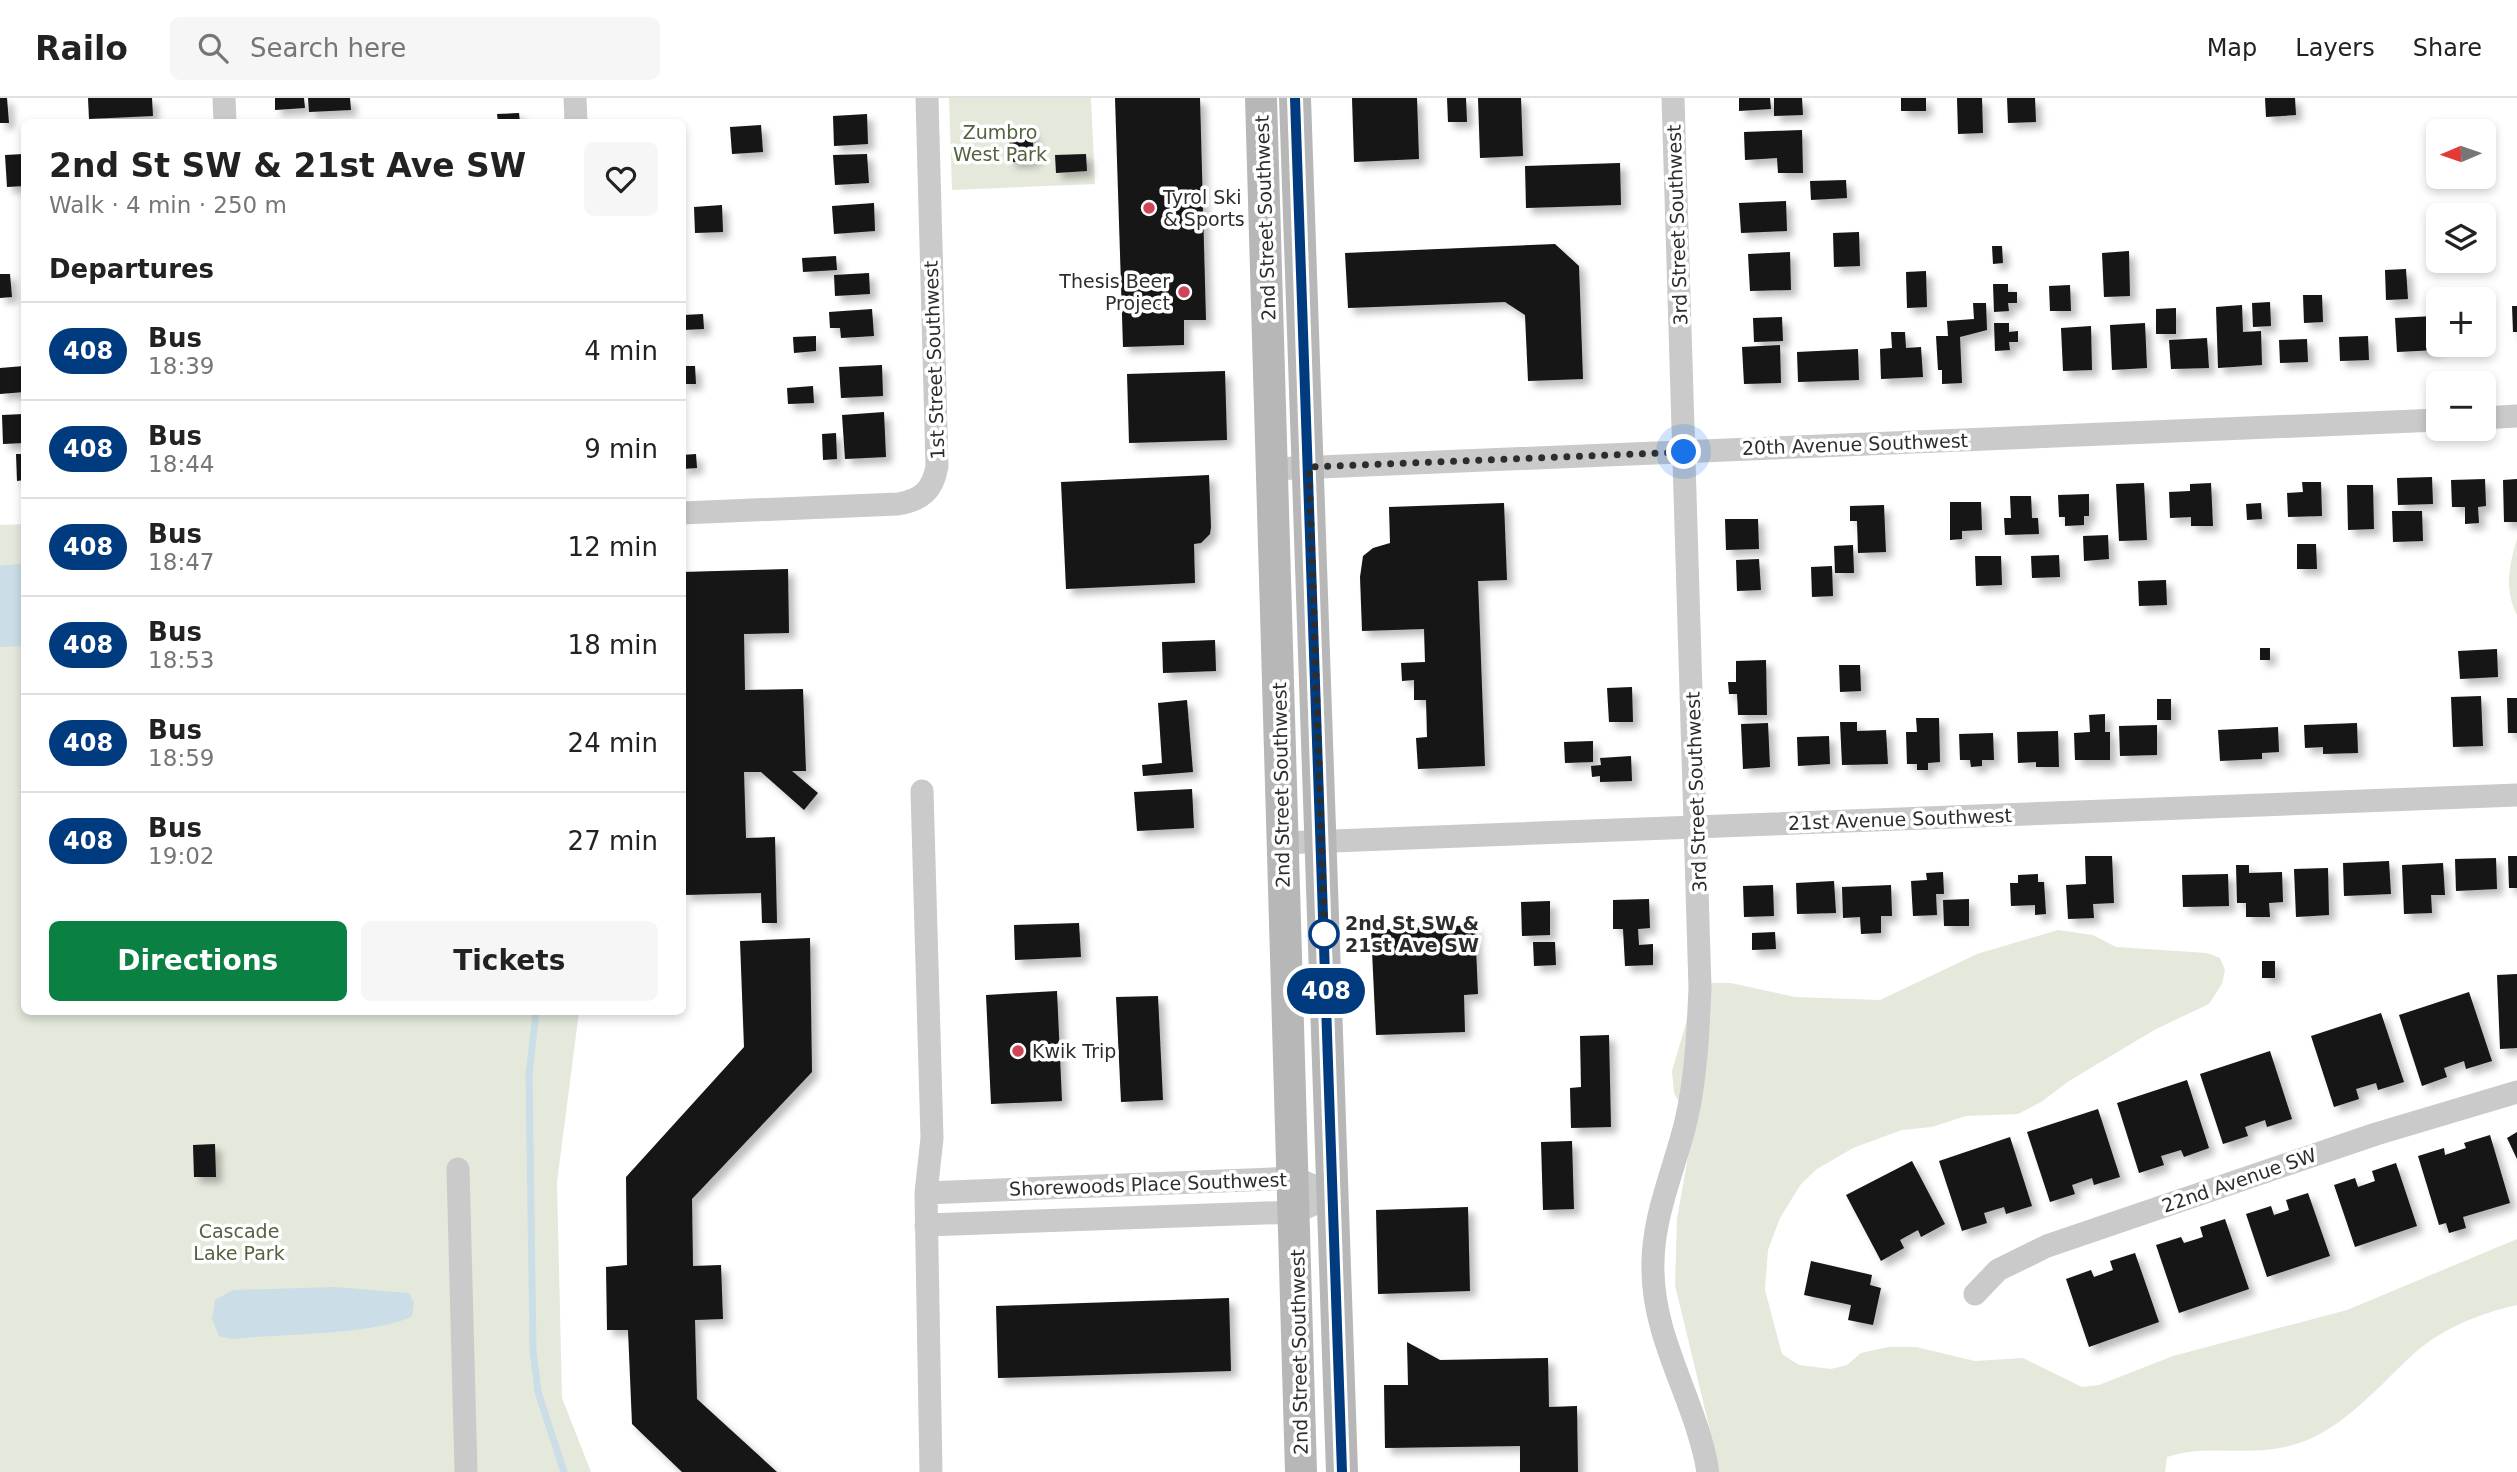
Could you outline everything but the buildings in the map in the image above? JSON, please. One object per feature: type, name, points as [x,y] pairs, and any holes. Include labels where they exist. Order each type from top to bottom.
[{"type":"main road","name":"2nd Street Southwest","points":[[1261,98],[1282,843],[1296,1212],[1301,1472]]},
{"type":"main road","name":"2nd Street Southwest","points":[[1294,98],[1309,467],[1342,1472]]},
{"type":"street","points":[[224,98],[225,119]]},
{"type":"street","points":[[575,98],[576,119]]},
{"type":"street","name":"1st Street Southwest","points":[[686,513],[909,502],[924,495],[935,477],[937,466],[927,98]]},
{"type":"street","name":"3rd Street Southwest","points":[[1673,98],[1701,929],[1696,1054],[1686,1119],[1657,1226],[1653,1271],[1658,1316],[1693,1408],[1708,1472]]},
{"type":"street","points":[[2496,417],[2517,416]]},
{"type":"street","name":"20th Avenue Southwest","points":[[1273,469],[2426,421]]},
{"type":"street","points":[[922,791],[932,1138],[926,1193],[932,1472]]},
{"type":"street","name":"21st Avenue Southwest","points":[[1282,843],[2517,795]]},
{"type":"street","name":"22nd Avenue SW","points":[[1975,1294],[1998,1270],[2046,1246],[2376,1134],[2517,1092]]},
{"type":"street","points":[[457,1169],[467,1472]]},
{"type":"street","name":"Shorewoods Place Southwest","points":[[926,1193],[1294,1178],[1334,1195]]},
{"type":"street","name":"Shorewoods Place Southwest","points":[[926,1225],[1296,1212],[1334,1195]]},
{"type":"green space","name":"Zumbro West Park","points":[[949,98],[1091,98],[1095,184],[952,190]]},
{"type":"green space","name":"Cascade Lake Park","points":[[21,524],[21,1015],[579,1015],[557,1182],[562,1398],[591,1472],[0,1472],[0,525]]},
{"type":"green space","points":[[2517,539],[2517,615],[2510,596],[2509,577]]},
{"type":"green space","points":[[2058,930],[2093,935],[2116,947],[2207,953],[2220,958],[2225,970],[2222,984],[2209,1004],[2156,1029],[2018,1114],[1966,1116],[1932,1127],[1902,1130],[1853,1148],[1817,1169],[1801,1184],[1780,1218],[1768,1250],[1765,1290],[1782,1354],[1799,1365],[1831,1369],[1847,1365],[1861,1353],[1888,1347],[1916,1347],[1975,1361],[2023,1358],[2082,1387],[2099,1385],[2173,1356],[2347,1310],[2517,1239],[2517,1305],[2473,1318],[2445,1332],[2408,1359],[2339,1422],[2314,1437],[2275,1449],[2185,1453],[2167,1457],[2165,1472],[1720,1472],[1675,1285],[1677,1219],[1693,1128],[1674,1093],[1672,1071],[1693,999],[1711,983],[1731,983],[1795,997],[1880,1000],[1977,954]]},
{"type":"shaded area","points":[[21,563],[21,646],[0,647],[0,566]]},
{"type":"shaded area","points":[[335,1287],[409,1293],[414,1303],[412,1316],[376,1327],[232,1339],[219,1336],[212,1319],[215,1300],[233,1290]]},
{"type":"waterway","points":[[536,1015],[529,1075],[533,1349],[538,1392],[564,1472]]},
{"type":"bus line","name":"408","points":[[1295,98],[1311,502],[1342,1472]]},
{"type":"place","name":"Tyrol Ski & Sports","points":[[1149,208]]},
{"type":"place","name":"Thesis Beer Project","points":[[1184,292]]},
{"type":"place","name":"2nd St SW & 21st Ave SW","points":[[1324,934]]},
{"type":"place","name":"Kwik Trip","points":[[1018,1051]]},
{"type":"route","points":[[1324,934],[1325,943],[1309,467],[1684,452]]}]
